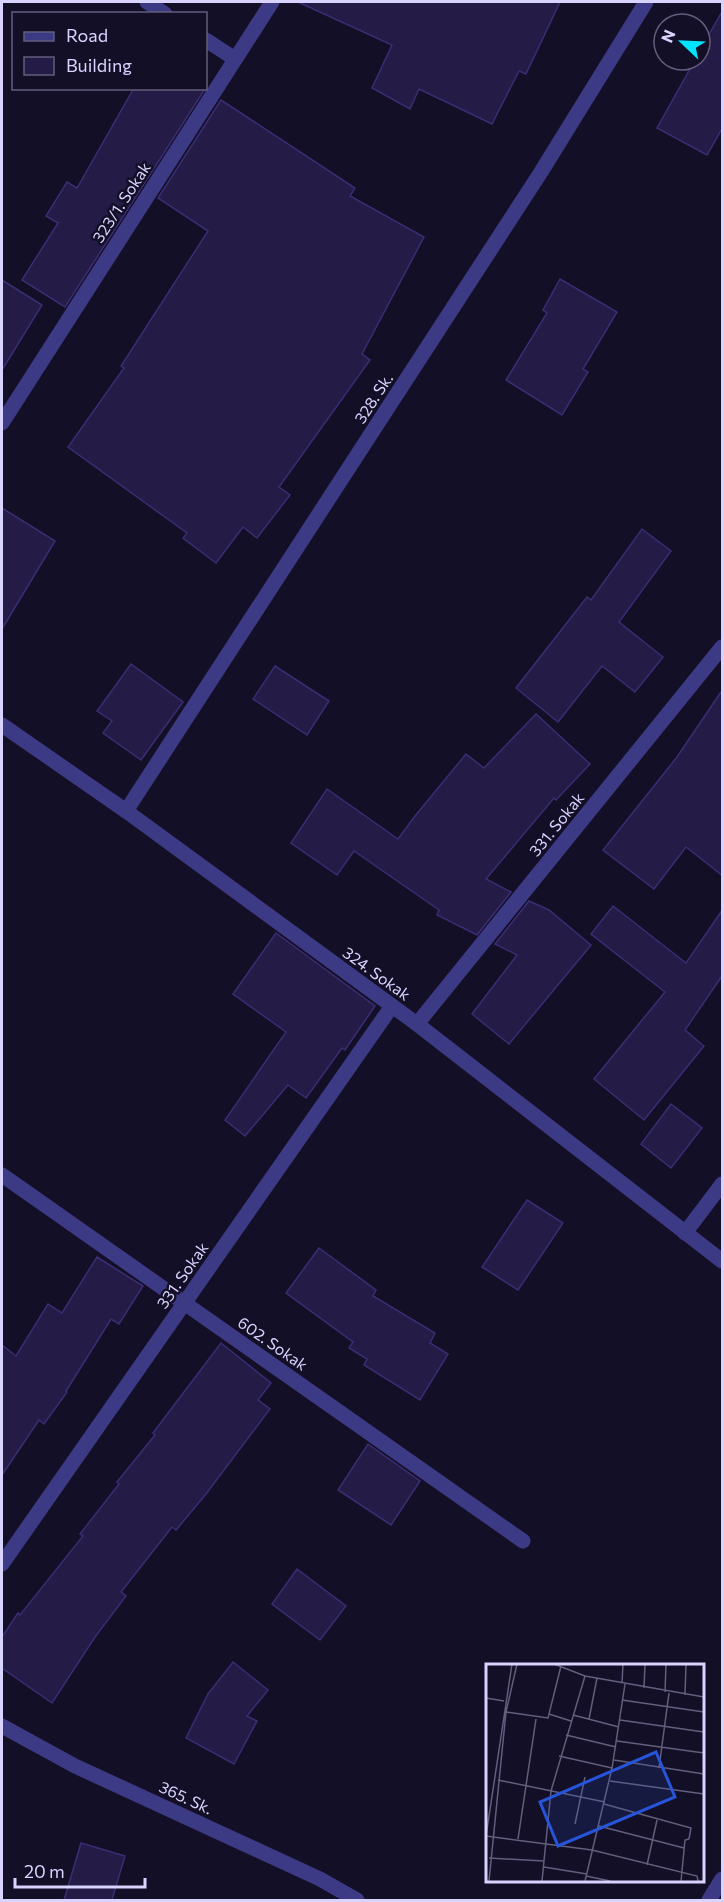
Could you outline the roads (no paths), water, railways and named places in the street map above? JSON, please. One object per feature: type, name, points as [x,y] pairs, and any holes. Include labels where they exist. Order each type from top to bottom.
[{"type":"street","points":[[147,2],[162,12]]},
{"type":"street","name":"323/1. Sokak","points":[[2,423],[272,2]]},
{"type":"street","name":"328. Sk.","points":[[126,811],[541,172],[646,2]]},
{"type":"street","points":[[207,41],[235,59]]},
{"type":"street","name":"331. Sokak","points":[[417,1024],[723,647]]},
{"type":"street","name":"324. Sokak","points":[[2,725],[126,811],[417,1024],[723,1261]]},
{"type":"street","name":"331. Sokak","points":[[2,1564],[392,1006]]},
{"type":"street","name":"602. Sokak","points":[[2,1175],[523,1541]]},
{"type":"street","points":[[685,1233],[723,1185]]},
{"type":"street","name":"365. Sk.","points":[[2,1726],[75,1766],[320,1879],[357,1900]]},
{"type":"street","points":[[709,1900],[723,1879]]}]
